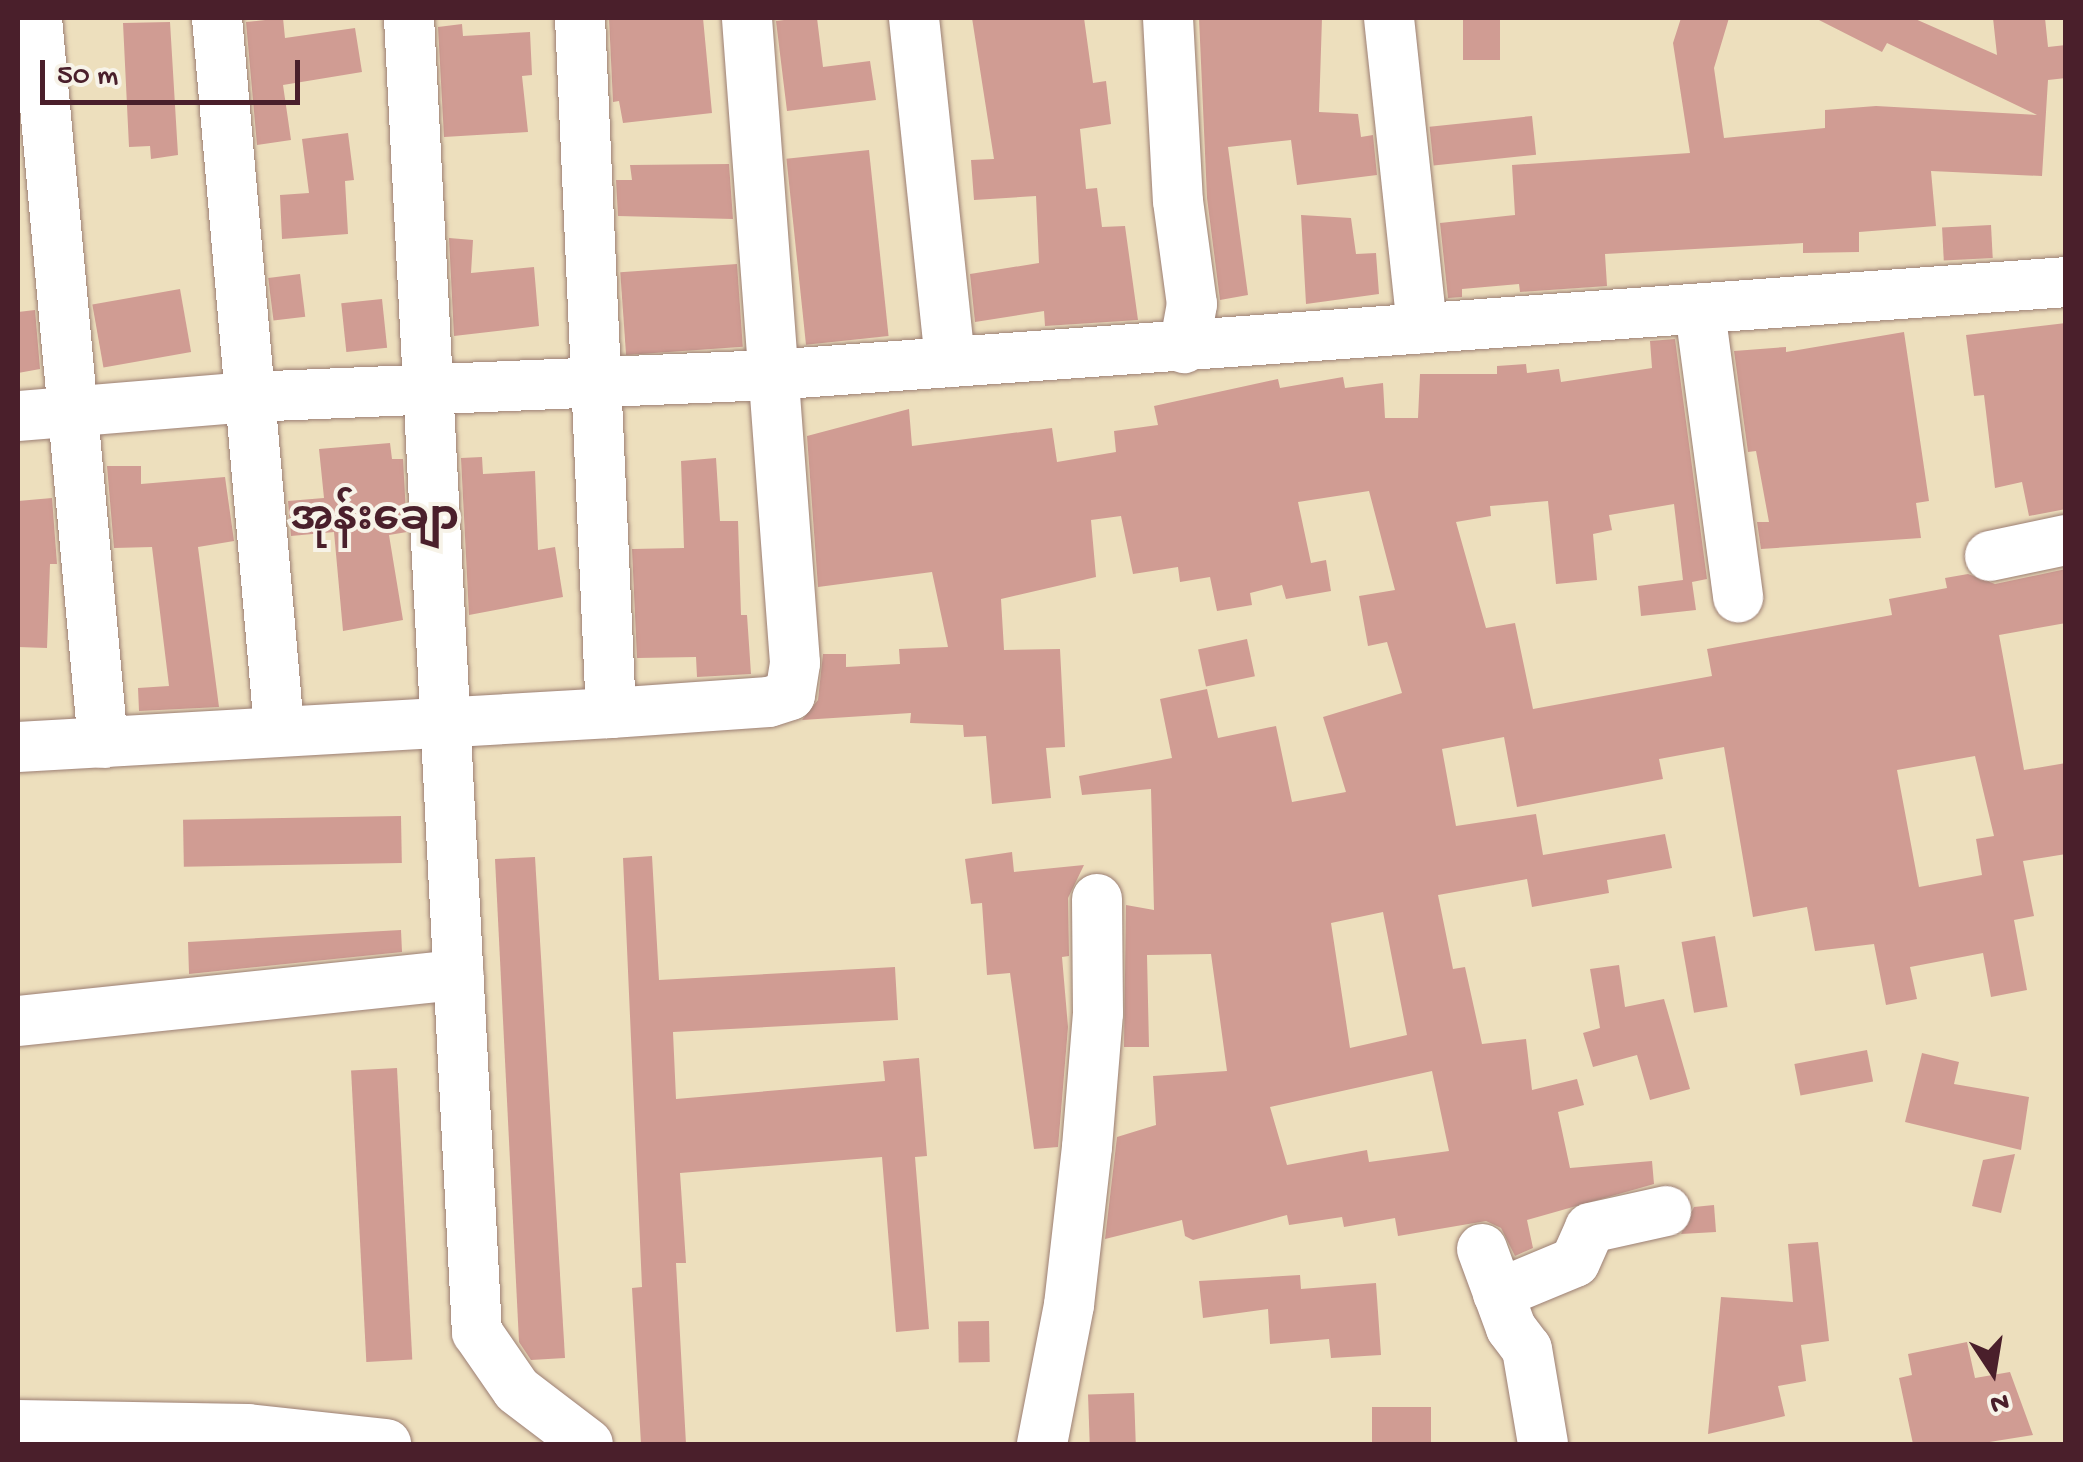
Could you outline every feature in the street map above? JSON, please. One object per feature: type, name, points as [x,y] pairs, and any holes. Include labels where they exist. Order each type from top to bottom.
[{"type":"street","points":[[37,18],[103,742]]},
{"type":"street","points":[[217,18],[279,728]]},
{"type":"street","points":[[409,18],[424,389],[477,1332],[517,1390],[588,1444]]},
{"type":"street","points":[[580,18],[610,713]]},
{"type":"street","points":[[18,748],[279,728],[443,725],[769,702],[790,694],[794,663],[770,376],[747,18]]},
{"type":"street","points":[[914,18],[950,362]]},
{"type":"street","points":[[1168,18],[1178,201],[1192,304],[1184,348]]},
{"type":"street","points":[[1388,18],[1422,328]]},
{"type":"street","points":[[18,416],[248,397],[598,379],[770,376],[2066,282]]},
{"type":"street","points":[[1700,311],[1738,597]]},
{"type":"street","points":[[1990,556],[2066,540]]},
{"type":"street","points":[[1042,1444],[1069,1305],[1087,1147],[1098,1012],[1097,899]]},
{"type":"street","points":[[18,1021],[459,975]]},
{"type":"street","points":[[1543,1444],[1527,1349],[1490,1271],[1574,1262],[1590,1228],[1666,1211]]},
{"type":"street","points":[[18,1425],[248,1429],[386,1444]]},
{"type":"building","points":[[283,18],[285,38],[355,28],[362,72],[283,85],[291,140],[257,145],[246,22]]},
{"type":"building","points":[[609,18],[703,18],[712,113],[623,123],[619,101],[613,102]]},
{"type":"building","points":[[817,18],[823,67],[870,61],[876,100],[787,111],[776,21]]},
{"type":"building","points":[[972,18],[1084,18],[1093,83],[1106,81],[1111,124],[1080,129],[1086,189],[1097,188],[1102,227],[1125,226],[1138,320],[1045,326],[1044,311],[975,322],[970,274],[1039,263],[1036,196],[974,200],[971,160],[994,159]]},
{"type":"building","points":[[1199,18],[1322,18],[1319,112],[1358,114],[1361,137],[1373,135],[1377,175],[1297,185],[1291,140],[1228,147],[1248,295],[1220,300],[1207,198]]},
{"type":"building","points":[[1463,18],[1500,18],[1500,60],[1463,60]]},
{"type":"building","points":[[1681,18],[1729,18],[1714,68],[1724,138],[1825,128],[1825,110],[1876,106],[2037,115],[1887,43],[1882,52],[1815,18],[1913,18],[1997,55],[1993,18],[2045,18],[2048,47],[2066,45],[2066,78],[2048,80],[2042,176],[1931,171],[1936,226],[1859,232],[1859,252],[1803,253],[1803,243],[1605,254],[1607,286],[1520,292],[1519,284],[1462,289],[1462,297],[1448,298],[1440,223],[1515,215],[1512,165],[1690,153],[1673,43]]},
{"type":"building","points":[[170,22],[178,155],[151,159],[150,146],[129,147],[123,23]]},
{"type":"building","points":[[462,24],[463,36],[530,32],[532,75],[522,76],[528,132],[444,137],[438,27]]},
{"type":"building","points":[[1532,116],[1536,155],[1434,166],[1430,127]]},
{"type":"building","points":[[348,133],[354,180],[345,181],[348,234],[282,239],[280,195],[309,193],[302,139]]},
{"type":"building","points":[[869,150],[889,336],[806,345],[786,159]]},
{"type":"building","points":[[729,164],[733,219],[618,216],[616,180],[632,180],[630,165]]},
{"type":"building","points":[[1301,215],[1351,218],[1356,254],[1376,253],[1379,294],[1306,304]]},
{"type":"building","points":[[1991,225],[1993,258],[1944,261],[1942,228]]},
{"type":"building","points":[[449,238],[473,240],[471,273],[534,267],[539,326],[454,336]]},
{"type":"building","points":[[737,264],[743,347],[626,355],[620,272]]},
{"type":"building","points":[[300,274],[305,317],[273,321],[268,278]]},
{"type":"building","points":[[180,289],[191,352],[103,367],[92,304]]},
{"type":"building","points":[[382,299],[387,348],[346,352],[341,303]]},
{"type":"building","points":[[35,310],[40,369],[18,373],[18,312]]},
{"type":"building","points":[[2066,323],[2066,509],[2029,516],[2022,482],[1995,488],[1984,395],[1974,396],[1966,335]]},
{"type":"building","points":[[1904,332],[1929,501],[1916,503],[1921,538],[1761,549],[1757,522],[1769,522],[1756,451],[1748,452],[1734,351],[1786,347],[1786,352]]},
{"type":"building","points":[[1675,339],[1707,579],[1692,582],[1696,610],[1641,616],[1638,586],[1683,580],[1674,504],[1609,515],[1612,530],[1593,534],[1597,580],[1556,584],[1548,501],[1490,506],[1491,516],[1456,522],[1486,628],[1515,623],[1533,709],[1712,676],[1707,649],[1892,615],[1889,599],[1947,588],[1945,578],[1968,574],[1995,584],[2066,569],[2066,623],[1999,635],[2024,770],[2066,763],[2066,854],[2023,861],[2034,916],[2014,920],[2027,990],[1991,997],[1983,953],[1910,967],[1917,999],[1886,1005],[1874,944],[1815,951],[1807,907],[1753,917],[1724,747],[1659,759],[1663,779],[1517,807],[1504,737],[1442,749],[1456,826],[1536,814],[1543,855],[1665,834],[1672,868],[1607,880],[1609,893],[1532,907],[1527,879],[1438,895],[1453,969],[1465,967],[1482,1044],[1526,1039],[1532,1090],[1577,1079],[1584,1105],[1558,1112],[1570,1168],[1652,1161],[1654,1184],[1527,1220],[1533,1248],[1515,1256],[1501,1228],[1486,1221],[1398,1236],[1395,1218],[1344,1227],[1342,1217],[1289,1225],[1287,1215],[1193,1240],[1185,1236],[1182,1220],[1105,1239],[1117,1137],[1156,1125],[1153,1076],[1227,1071],[1211,954],[1147,955],[1149,1047],[1124,1047],[1126,905],[1154,910],[1151,789],[1082,795],[1079,776],[1172,758],[1160,699],[1207,689],[1218,738],[1276,726],[1292,802],[1346,792],[1323,717],[1402,693],[1387,642],[1368,646],[1359,596],[1395,590],[1369,491],[1298,502],[1311,563],[1326,560],[1331,591],[1286,599],[1282,585],[1250,593],[1252,605],[1217,611],[1210,577],[1180,582],[1178,567],[1133,574],[1121,516],[1091,520],[1096,577],[1001,599],[1004,650],[1060,649],[1065,747],[1046,748],[1051,798],[992,804],[986,736],[964,737],[963,725],[910,723],[911,713],[802,720],[818,700],[823,654],[846,654],[846,667],[900,664],[899,649],[948,647],[932,572],[818,587],[807,436],[909,409],[912,446],[1052,428],[1057,462],[1116,452],[1114,431],[1158,425],[1154,406],[1278,379],[1280,388],[1343,377],[1345,388],[1383,383],[1385,418],[1418,418],[1420,374],[1497,374],[1497,366],[1526,364],[1527,373],[1559,369],[1561,382],[1652,368],[1650,341]],"holes":[[[1975,756],[1994,836],[1976,839],[1982,875],[1919,887],[1897,770]],[[1383,912],[1407,1035],[1350,1048],[1331,923]],[[1432,1071],[1449,1151],[1369,1162],[1367,1150],[1287,1165],[1270,1107]]]},
{"type":"building","points":[[390,443],[392,459],[403,459],[407,532],[389,535],[403,620],[343,631],[334,532],[291,536],[288,501],[324,498],[319,449]]},
{"type":"building","points":[[482,457],[483,474],[535,471],[538,550],[555,547],[563,597],[469,615],[461,458]]},
{"type":"building","points":[[716,458],[720,521],[738,521],[741,615],[747,615],[751,674],[697,677],[696,657],[637,658],[632,549],[684,548],[681,461]]},
{"type":"building","points":[[107,466],[141,466],[141,484],[225,477],[234,541],[198,547],[219,707],[139,711],[138,688],[169,686],[152,547],[114,548]]},
{"type":"building","points":[[52,498],[57,564],[50,564],[47,648],[18,647],[18,501]]},
{"type":"building","points":[[1247,639],[1255,676],[1206,687],[1198,649]]},
{"type":"building","points":[[401,816],[402,863],[184,867],[183,820]]},
{"type":"building","points":[[1012,852],[1014,872],[1084,865],[1068,898],[1069,956],[1062,957],[1068,1027],[1058,1147],[1034,1149],[1010,973],[987,975],[982,903],[971,904],[965,859]]},
{"type":"building","points":[[652,856],[659,980],[895,967],[898,1020],[673,1032],[676,1099],[885,1081],[883,1061],[919,1058],[927,1156],[915,1157],[929,1329],[896,1332],[882,1157],[680,1173],[686,1263],[676,1263],[686,1444],[641,1444],[632,1288],[642,1287],[623,858]]},
{"type":"building","points":[[535,857],[565,1358],[531,1360],[519,1342],[495,859]]},
{"type":"building","points":[[401,930],[402,952],[189,974],[188,942]]},
{"type":"building","points":[[1715,936],[1728,1007],[1694,1013],[1682,942]]},
{"type":"building","points":[[1619,965],[1625,1007],[1664,999],[1690,1089],[1650,1100],[1637,1055],[1593,1067],[1583,1033],[1600,1028],[1590,969]]},
{"type":"building","points":[[1867,1050],[1873,1081],[1800,1096],[1794,1064]]},
{"type":"building","points":[[1922,1053],[1959,1062],[1954,1084],[2029,1097],[2021,1150],[1905,1122]]},
{"type":"building","points":[[397,1068],[412,1360],[366,1362],[351,1070]]},
{"type":"building","points":[[2015,1154],[2001,1213],[1972,1206],[1983,1160]]},
{"type":"building","points":[[1714,1205],[1716,1232],[1681,1234],[1694,1207]]},
{"type":"building","points":[[1818,1242],[1829,1341],[1801,1345],[1806,1381],[1778,1386],[1785,1416],[1708,1434],[1721,1297],[1793,1302],[1788,1244]]},
{"type":"building","points":[[1300,1275],[1301,1289],[1376,1283],[1381,1355],[1331,1358],[1329,1339],[1270,1344],[1268,1309],[1203,1318],[1199,1281]]},
{"type":"building","points":[[989,1321],[990,1362],[959,1363],[958,1322]]},
{"type":"building","points":[[1967,1342],[1975,1378],[2010,1372],[2033,1435],[1977,1444],[1913,1444],[1899,1378],[1912,1375],[1908,1354]]},
{"type":"building","points":[[1134,1393],[1136,1444],[1090,1444],[1088,1395]]},
{"type":"building","points":[[1372,1407],[1431,1407],[1431,1444],[1372,1444]]},
{"type":"district","name":"အုန်းချော","points":[[375,522]]}]
